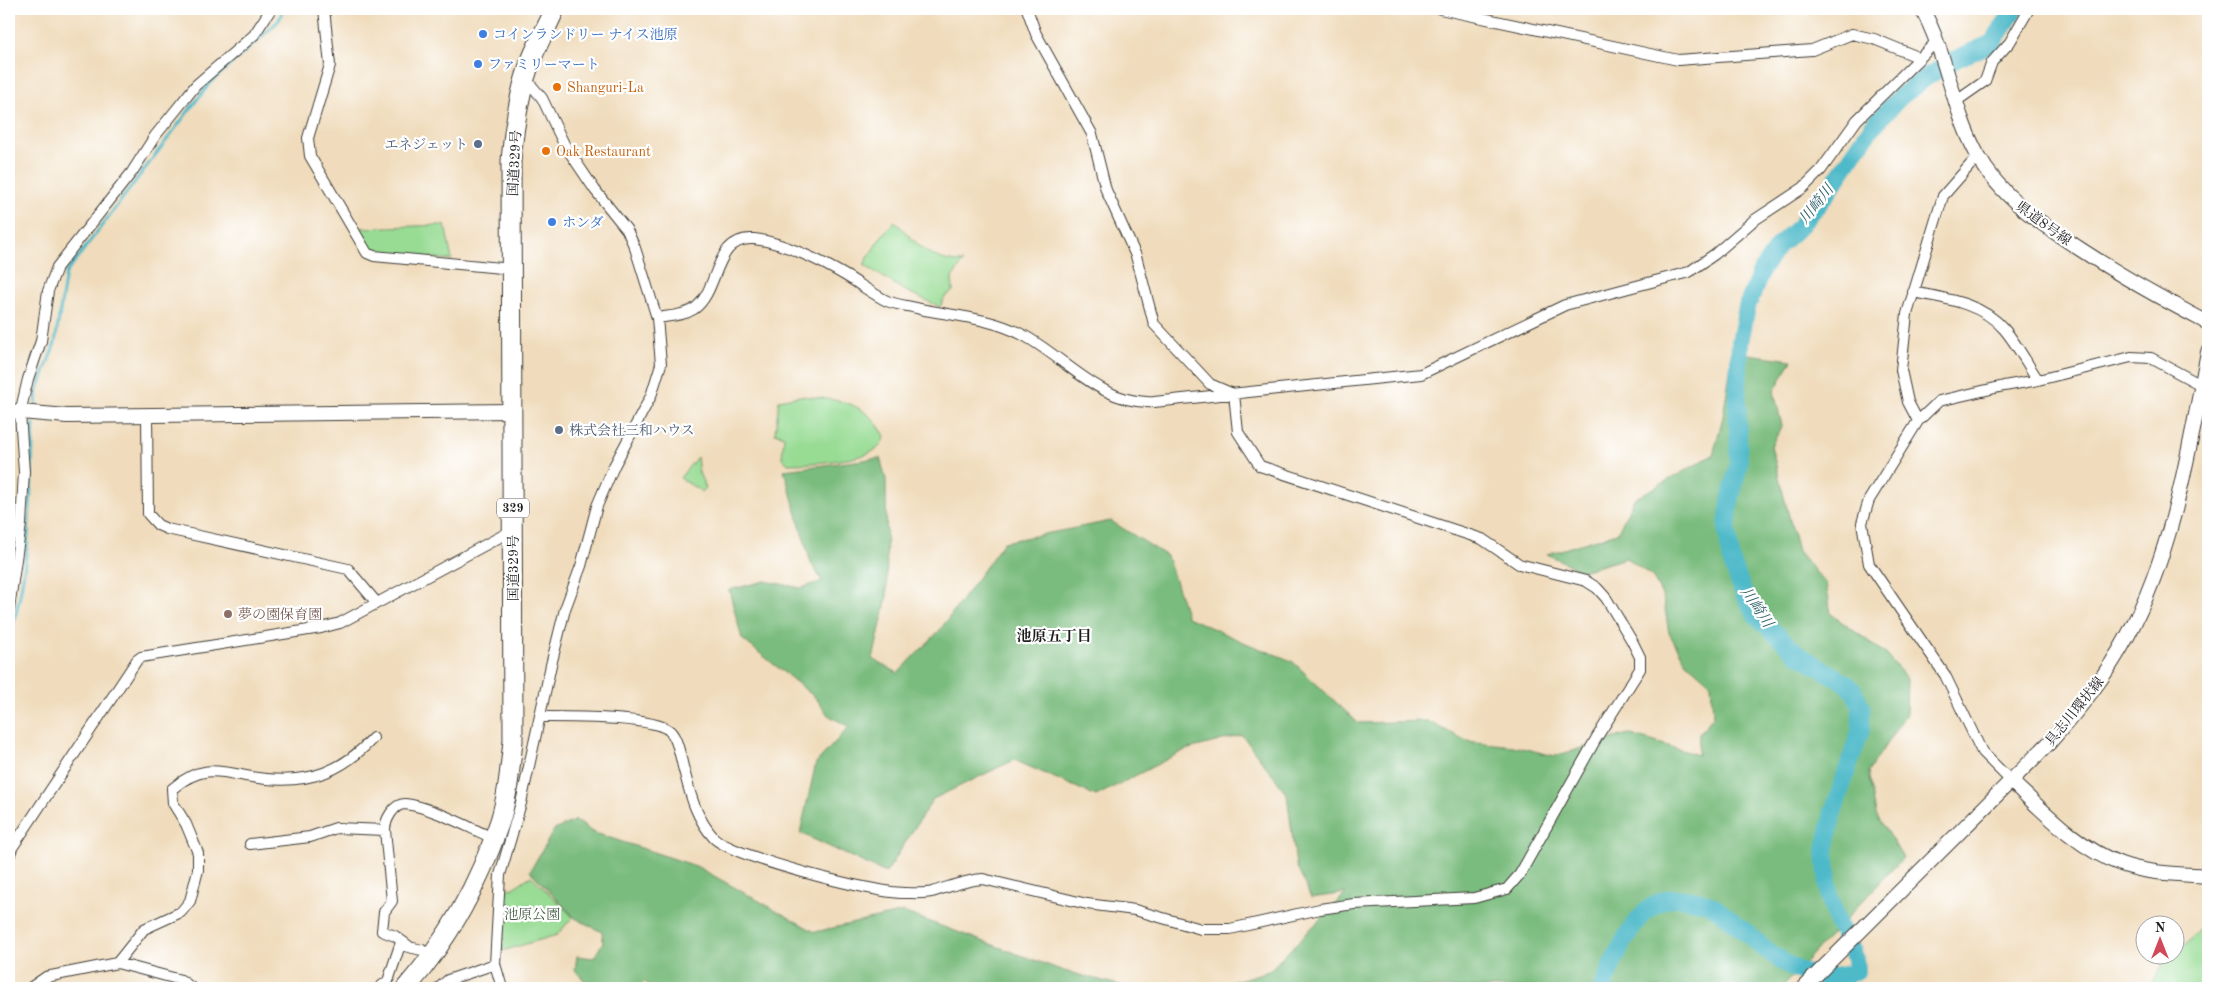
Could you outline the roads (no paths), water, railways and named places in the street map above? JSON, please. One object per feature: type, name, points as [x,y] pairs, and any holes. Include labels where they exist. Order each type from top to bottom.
[{"type":"highway","name":"国道329号","points":[[406,988],[432,956],[453,925],[493,838],[513,802],[511,161],[515,129],[532,58],[555,9]]},
{"type":"main road","name":"県道8号線","points":[[1922,9],[1938,48],[1962,123],[1978,156],[2008,195],[2028,214],[2121,275],[2208,323]]},
{"type":"main road","name":"具志川環状線","points":[[1803,988],[2012,782],[2050,742],[2095,688],[2112,662],[2137,617],[2153,582],[2165,545],[2208,352]]},
{"type":"main road","points":[[15,412],[67,416],[512,411]]},
{"type":"main road","points":[[2012,782],[2066,830],[2108,859],[2140,869],[2208,876]]},
{"type":"street","points":[[9,609],[21,524],[24,472],[15,412],[41,341],[48,291],[56,267],[132,172],[155,136],[196,85],[254,35],[271,9]]},
{"type":"street","points":[[324,9],[330,65],[308,138],[310,156],[367,253],[374,256],[512,269]]},
{"type":"street","points":[[1027,9],[1036,34],[1092,134],[1106,190],[1136,256],[1154,324],[1210,384],[1234,394]]},
{"type":"street","points":[[1440,9],[1678,60],[1812,50],[1852,34],[1874,38],[1913,55],[1918,60]]},
{"type":"street","points":[[1954,100],[1985,81],[1992,62],[2010,42],[2029,9]]},
{"type":"street","points":[[657,318],[684,313],[694,308],[703,298],[726,251],[742,240],[754,239],[816,260],[889,301],[991,322],[1010,329],[1050,352],[1092,383],[1125,400],[1148,403],[1421,374],[1565,305],[1689,272],[1715,254],[1753,221],[1803,188],[1821,170],[1858,120],[1918,60],[1938,48]]},
{"type":"street","points":[[502,988],[495,964],[500,875],[513,802],[540,717],[566,608],[581,566],[597,506],[614,466],[651,396],[661,364],[657,318],[646,278],[627,230],[564,144],[542,98],[526,79]]},
{"type":"street","points":[[1918,421],[1908,402],[1901,370],[1907,314],[1943,196],[1978,156]]},
{"type":"street","points":[[1913,292],[1954,300],[1982,311],[2004,328],[2038,380]]},
{"type":"street","points":[[2012,782],[1982,752],[1945,675],[1869,564],[1862,523],[1869,500],[1918,421],[1938,401],[2038,380],[2131,357],[2151,358],[2201,385]]},
{"type":"street","points":[[540,717],[598,716],[664,728],[674,737],[696,813],[716,839],[727,847],[775,864],[878,891],[903,893],[930,892],[973,879],[983,878],[1087,904],[1134,910],[1195,928],[1230,929],[1338,906],[1474,898],[1507,889],[1520,874],[1597,737],[1640,669],[1640,657],[1632,641],[1606,598],[1597,588],[1586,581],[1519,564],[1482,539],[1260,466],[1238,432],[1234,394]]},
{"type":"street","points":[[147,414],[148,514],[158,525],[167,529],[348,569],[376,602]]},
{"type":"street","points":[[9,856],[12,848],[141,656],[321,628],[340,623],[513,530]]},
{"type":"street","points":[[117,963],[144,929],[181,912],[190,902],[198,870],[198,853],[186,824],[173,803],[172,789],[184,778],[198,773],[226,771],[265,779],[294,779],[318,776],[344,765],[373,738]]},
{"type":"street","points":[[410,947],[395,936],[382,930],[384,912],[392,900],[385,823],[393,810],[404,804],[430,811],[493,838]]},
{"type":"street","points":[[250,844],[310,837],[336,828],[385,830]]},
{"type":"street","points":[[379,988],[388,981],[400,945],[422,950],[432,956]]},
{"type":"street","points":[[30,988],[46,977],[117,963],[181,980],[192,988]]},
{"type":"street","points":[[440,988],[448,980],[495,964]]},
{"type":"waterway","points":[[36,404],[37,392],[55,343],[66,273],[209,84],[279,20],[283,9]]},
{"type":"waterway","name":"川崎川","points":[[1603,988],[1612,964],[1634,925],[1653,906],[1664,900],[1674,898],[1699,901],[1710,905],[1778,958],[1796,969],[1814,976],[1834,977],[1856,971],[1852,950],[1838,924],[1829,896],[1825,850],[1833,812],[1861,729],[1861,706],[1854,691],[1847,684],[1799,655],[1756,615],[1744,594],[1731,560],[1727,528],[1730,501],[1739,464],[1737,400],[1740,342],[1747,307],[1762,269],[1779,245],[1799,227],[1825,196],[1872,127],[1900,97],[1928,76],[1956,59],[1992,43],[2015,9]]},
{"type":"waterway","points":[[9,639],[22,586],[26,559],[34,424]]},
{"type":"waterway","points":[[1848,988],[1856,971]]},
{"type":"place","name":"コインランドリー ナイス池原","points":[[483,34]]},
{"type":"place","name":"ファミリーマート","points":[[478,64]]},
{"type":"place","name":"Shanguri-La","points":[[557,87]]},
{"type":"place","name":"エネジェット","points":[[478,144]]},
{"type":"place","name":"Oak Restaurant","points":[[546,151]]},
{"type":"place","name":"ホンダ","points":[[552,222]]},
{"type":"place","name":"株式会社三和ハウス","points":[[559,430]]},
{"type":"place","name":"夢の園保育園","points":[[228,614]]},
{"type":"district","name":"池原五丁目","points":[[1054,636]]},
{"type":"park label","name":"池原公園","points":[[532,914]]}]
